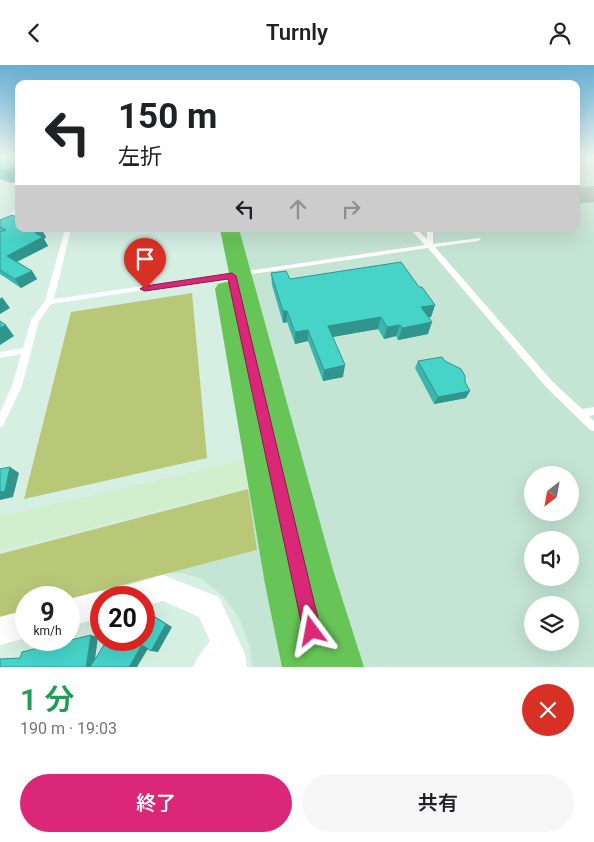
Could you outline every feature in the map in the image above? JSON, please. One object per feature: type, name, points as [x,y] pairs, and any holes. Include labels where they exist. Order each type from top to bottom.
[{"type":"highway","points":[[215,232],[285,584],[305,667]]},
{"type":"highway","points":[[230,232],[314,573],[341,667]]},
{"type":"street","points":[[0,534],[276,472],[222,232]]},
{"type":"street","points":[[155,590],[163,588],[209,607],[229,655],[208,667]]},
{"type":"street","points":[[0,631],[15,627]]},
{"type":"lane","points":[[0,226],[15,212]]},
{"type":"lane","points":[[0,423],[17,386],[35,320],[49,302],[67,232]]},
{"type":"lane","points":[[416,232],[549,384],[594,427]]},
{"type":"lane","points":[[430,232],[430,246]]},
{"type":"lane","points":[[49,302],[478,239]]},
{"type":"lane","points":[[0,355],[27,351]]},
{"type":"lane","points":[[580,414],[594,411]]},
{"type":"shaded area","points":[[580,185],[594,185],[594,667],[252,667],[250,647],[240,619],[224,597],[202,579],[183,573],[167,573],[257,550],[248,489],[303,475],[240,232],[580,232]]},
{"type":"green space","points":[[192,293],[207,458],[24,499],[71,312]]},
{"type":"green space","points":[[248,489],[257,550],[119,586],[90,586],[90,594],[80,596],[80,586],[15,586],[15,613],[0,617],[0,554]]},
{"type":"building","points":[[12,215],[15,216],[15,232],[36,232],[35,233],[43,237],[7,256],[32,271],[15,279],[0,270],[0,232],[6,230],[0,227],[0,220]]},
{"type":"building","points":[[401,262],[435,305],[421,307],[432,322],[402,328],[400,325],[387,327],[381,317],[328,326],[345,365],[324,370],[308,330],[295,332],[287,311],[283,311],[271,273],[286,271],[290,279]]},
{"type":"building","points":[[0,321],[6,325],[0,328]]},
{"type":"building","points":[[442,357],[445,361],[461,369],[470,391],[438,397],[418,361]]},
{"type":"building","points":[[10,467],[5,491],[0,492],[0,469]]},
{"type":"building","points":[[155,617],[166,624],[155,644]]},
{"type":"building","points":[[90,635],[86,667],[0,667],[0,659],[20,658],[22,652],[26,651],[80,651],[80,638]]},
{"type":"building","points":[[100,651],[138,651],[129,667],[90,667]]},
{"type":"taxiway","points":[[580,196],[594,194]]},
{"type":"route","points":[[145,289],[232,276],[312,631]]}]
